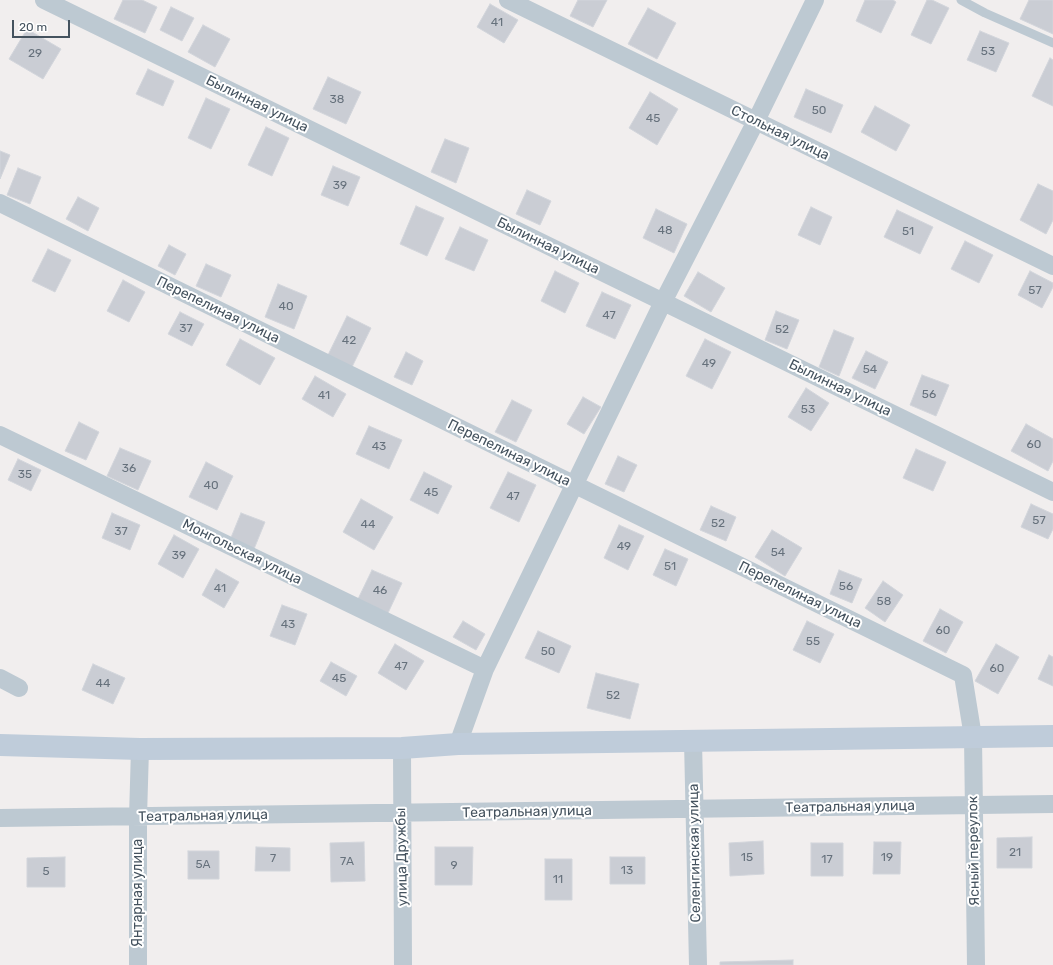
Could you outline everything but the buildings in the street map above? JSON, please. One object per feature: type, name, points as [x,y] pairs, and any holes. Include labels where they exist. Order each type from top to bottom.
[{"type":"street","name":"Былинная улица","points":[[44,0],[1053,492]]},
{"type":"street","name":"Стольная улица","points":[[508,0],[1053,266]]},
{"type":"street","points":[[458,744],[484,669],[663,302],[756,121],[815,0]]},
{"type":"street","name":"Перепелиная улица","points":[[0,203],[963,675],[972,737]]},
{"type":"street","name":"Монгольская улица","points":[[0,435],[484,669]]},
{"type":"street","points":[[0,678],[19,688]]},
{"type":"street","points":[[0,745],[140,749],[402,748],[458,744],[1053,736]]},
{"type":"street","name":"Ясный переулок","points":[[972,737],[976,965]]},
{"type":"street","name":"Селенгинская улица","points":[[693,741],[698,965]]},
{"type":"street","name":"улица Дружбы","points":[[402,748],[403,965]]},
{"type":"street","name":"Янтарная улица","points":[[138,965],[138,817],[140,749]]},
{"type":"street","name":"Театральная улица","points":[[0,818],[1053,804]]},
{"type":"lane","points":[[962,0],[985,13],[1053,43]]}]
